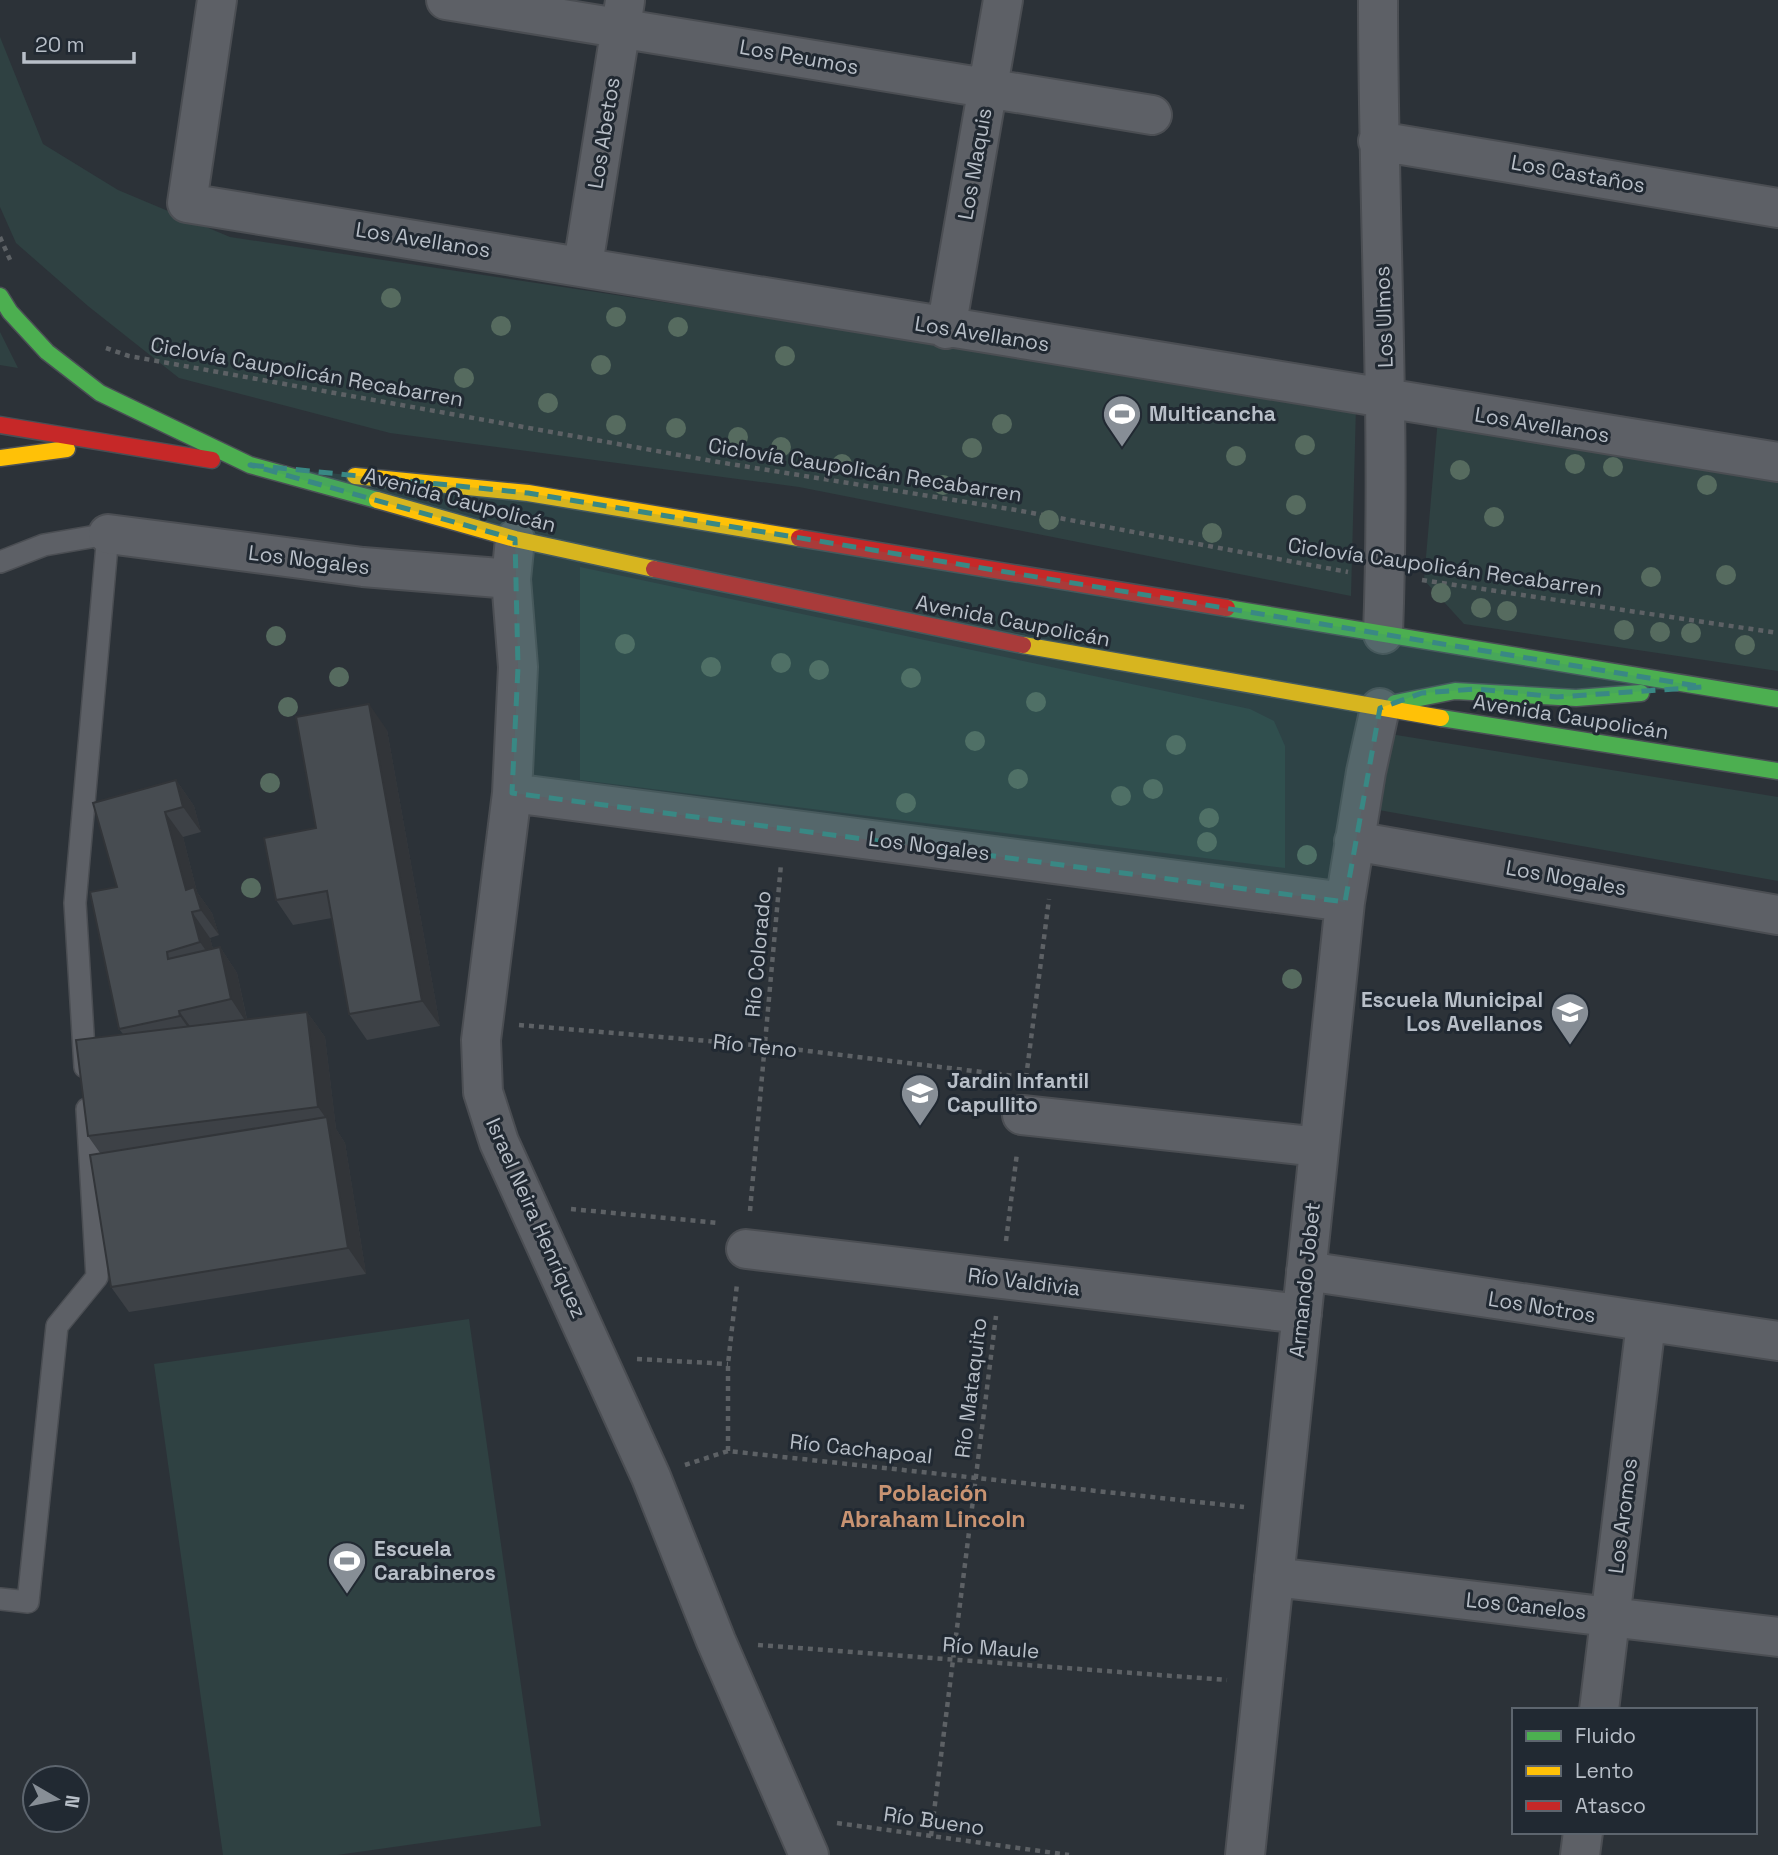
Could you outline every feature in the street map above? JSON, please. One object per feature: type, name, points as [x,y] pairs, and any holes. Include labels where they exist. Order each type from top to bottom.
[{"type":"main road","points":[[0,296],[10,312],[47,352],[100,393],[250,465]]},
{"type":"main road","name":"Avenida Caupolicán","points":[[0,425],[123,447],[250,465],[528,493],[1778,699]]},
{"type":"main road","points":[[0,458],[80,448],[123,447]]},
{"type":"main road","name":"Avenida Caupolicán","points":[[250,465],[515,539],[975,637],[1380,708],[1778,771]]},
{"type":"main road","points":[[1380,708],[1422,693],[1477,689],[1557,697],[1621,695],[1703,687]]},
{"type":"street","name":"Los Avellanos","points":[[217,0],[187,203],[583,265],[946,328],[1778,462]]},
{"type":"street","name":"Los Peumos","points":[[446,0],[623,13],[988,89],[1152,115]]},
{"type":"street","name":"Los Maquis","points":[[946,328],[1003,0]]},
{"type":"street","name":"Los Ulmos","points":[[1378,0],[1378,141],[1386,400],[1383,634]]},
{"type":"street","name":"Los Abetos","points":[[583,265],[623,13]]},
{"type":"street","name":"Los Castaños","points":[[1378,141],[1778,208]]},
{"type":"street","name":"Los Nogales","points":[[108,534],[363,567],[512,579]]},
{"type":"street","name":"Israel Neira Henríquez","points":[[515,539],[512,579],[518,667],[512,793],[482,1022],[483,1091],[499,1142],[651,1477],[716,1642],[809,1855]]},
{"type":"street","name":"Armando Jobet","points":[[1245,1855],[1345,902],[1380,708]]},
{"type":"street","name":"Los Nogales","points":[[512,793],[1345,902]]},
{"type":"street","name":"Los Nogales","points":[[1354,841],[1778,915]]},
{"type":"street","points":[[1024,1096],[1319,1147]]},
{"type":"street","name":"Río Valdivia","points":[[747,1237],[1001,1279],[1302,1314]]},
{"type":"street","name":"Los Notros","points":[[1306,1271],[1778,1341]]},
{"type":"street","name":"Los Aromos","points":[[1599,1708],[1646,1323]]},
{"type":"street","name":"Los Canelos","points":[[1274,1577],[1611,1615],[1778,1637]]},
{"type":"street","points":[[1580,1855],[1583,1834]]},
{"type":"lane","points":[[0,562],[44,545],[108,534],[75,903],[97,1278],[57,1326],[28,1602],[0,1599]]},
{"type":"path","points":[[0,237],[13,265]]},
{"type":"path","name":"Ciclovía Caupolicán Recabarren","points":[[100,346],[129,356],[718,462],[1016,510],[1385,579],[1468,586],[1778,633]]},
{"type":"path","name":"Río Colorado","points":[[728,1451],[727,1364],[736,1288],[747,1237],[767,1046],[784,828]]},
{"type":"path","name":"Río Mataquito","points":[[931,1836],[1054,862]]},
{"type":"path","name":"Río Teno","points":[[482,1022],[767,1046],[1024,1096]]},
{"type":"path","points":[[528,1205],[747,1237]]},
{"type":"path","points":[[598,1357],[727,1364]]},
{"type":"path","name":"Río Cachapoal","points":[[651,1477],[728,1451],[1281,1511]]},
{"type":"path","name":"Río Maule","points":[[716,1642],[953,1662],[1263,1682]]},
{"type":"path","name":"Río Bueno","points":[[794,1818],[1069,1855]]},
{"type":"highlighted area","points":[[250,465],[528,493],[1703,687],[1557,697],[1477,689],[1422,693],[1380,708],[1345,902],[512,793],[518,667],[515,539]]},
{"type":"shaded area","points":[[0,37],[43,144],[118,190],[230,237],[1356,406],[1351,596],[799,487],[390,433],[179,378],[88,306],[16,243],[0,207]]},
{"type":"shaded area","points":[[0,332],[18,368],[0,365]]},
{"type":"shaded area","points":[[1438,418],[1778,479],[1778,671],[1464,624],[1424,580]]},
{"type":"shaded area","points":[[580,567],[1250,709],[1274,721],[1285,746],[1285,868],[580,780]]},
{"type":"shaded area","points":[[1384,733],[1778,797],[1778,881],[1373,809]]},
{"type":"shaded area","name":"Escuela Carabineros","points":[[469,1319],[541,1826],[337,1855],[223,1855],[154,1364]]},
{"type":"building","points":[[369,704],[422,1001],[349,1014],[327,891],[276,900],[264,838],[316,828],[296,717]]},
{"type":"building","points":[[176,780],[183,807],[165,812],[186,890],[194,887],[201,910],[192,912],[200,942],[167,952],[168,959],[220,947],[231,999],[179,1011],[180,1016],[119,1029],[90,892],[117,887],[93,803]]},
{"type":"building","points":[[307,1012],[318,1107],[88,1136],[76,1040]]},
{"type":"building","points":[[327,1117],[348,1248],[111,1287],[90,1155]]},
{"type":"traffic: fast","points":[[0,296],[10,312],[47,352],[100,393],[250,465],[377,500]]},
{"type":"traffic: fast","points":[[1227,608],[1778,699]]},
{"type":"traffic: fast","points":[[1395,703],[1455,691],[1576,698],[1641,693]]},
{"type":"traffic: fast","points":[[1441,718],[1778,771]]},
{"type":"traffic: slow","points":[[0,458],[67,449]]},
{"type":"traffic: slow","points":[[355,476],[528,493],[799,538]]},
{"type":"traffic: slow","points":[[377,500],[515,539],[654,569]]},
{"type":"traffic: slow","points":[[1023,645],[1441,718]]},
{"type":"traffic: jam","points":[[0,425],[212,460]]},
{"type":"traffic: jam","points":[[799,538],[1227,608]]},
{"type":"traffic: jam","points":[[654,569],[1023,645]]},
{"type":"place","name":"Multicancha","points":[[1122,448]]},
{"type":"place","name":"Escuela Municipal Los Avellanos","points":[[1570,1046]]},
{"type":"place","name":"Jardin Infantil Capullito","points":[[920,1127]]},
{"type":"place","name":"Escuela Carabineros","points":[[347,1595]]},
{"type":"district","name":"Población Abraham Lincoln","points":[[933,1506]]}]
